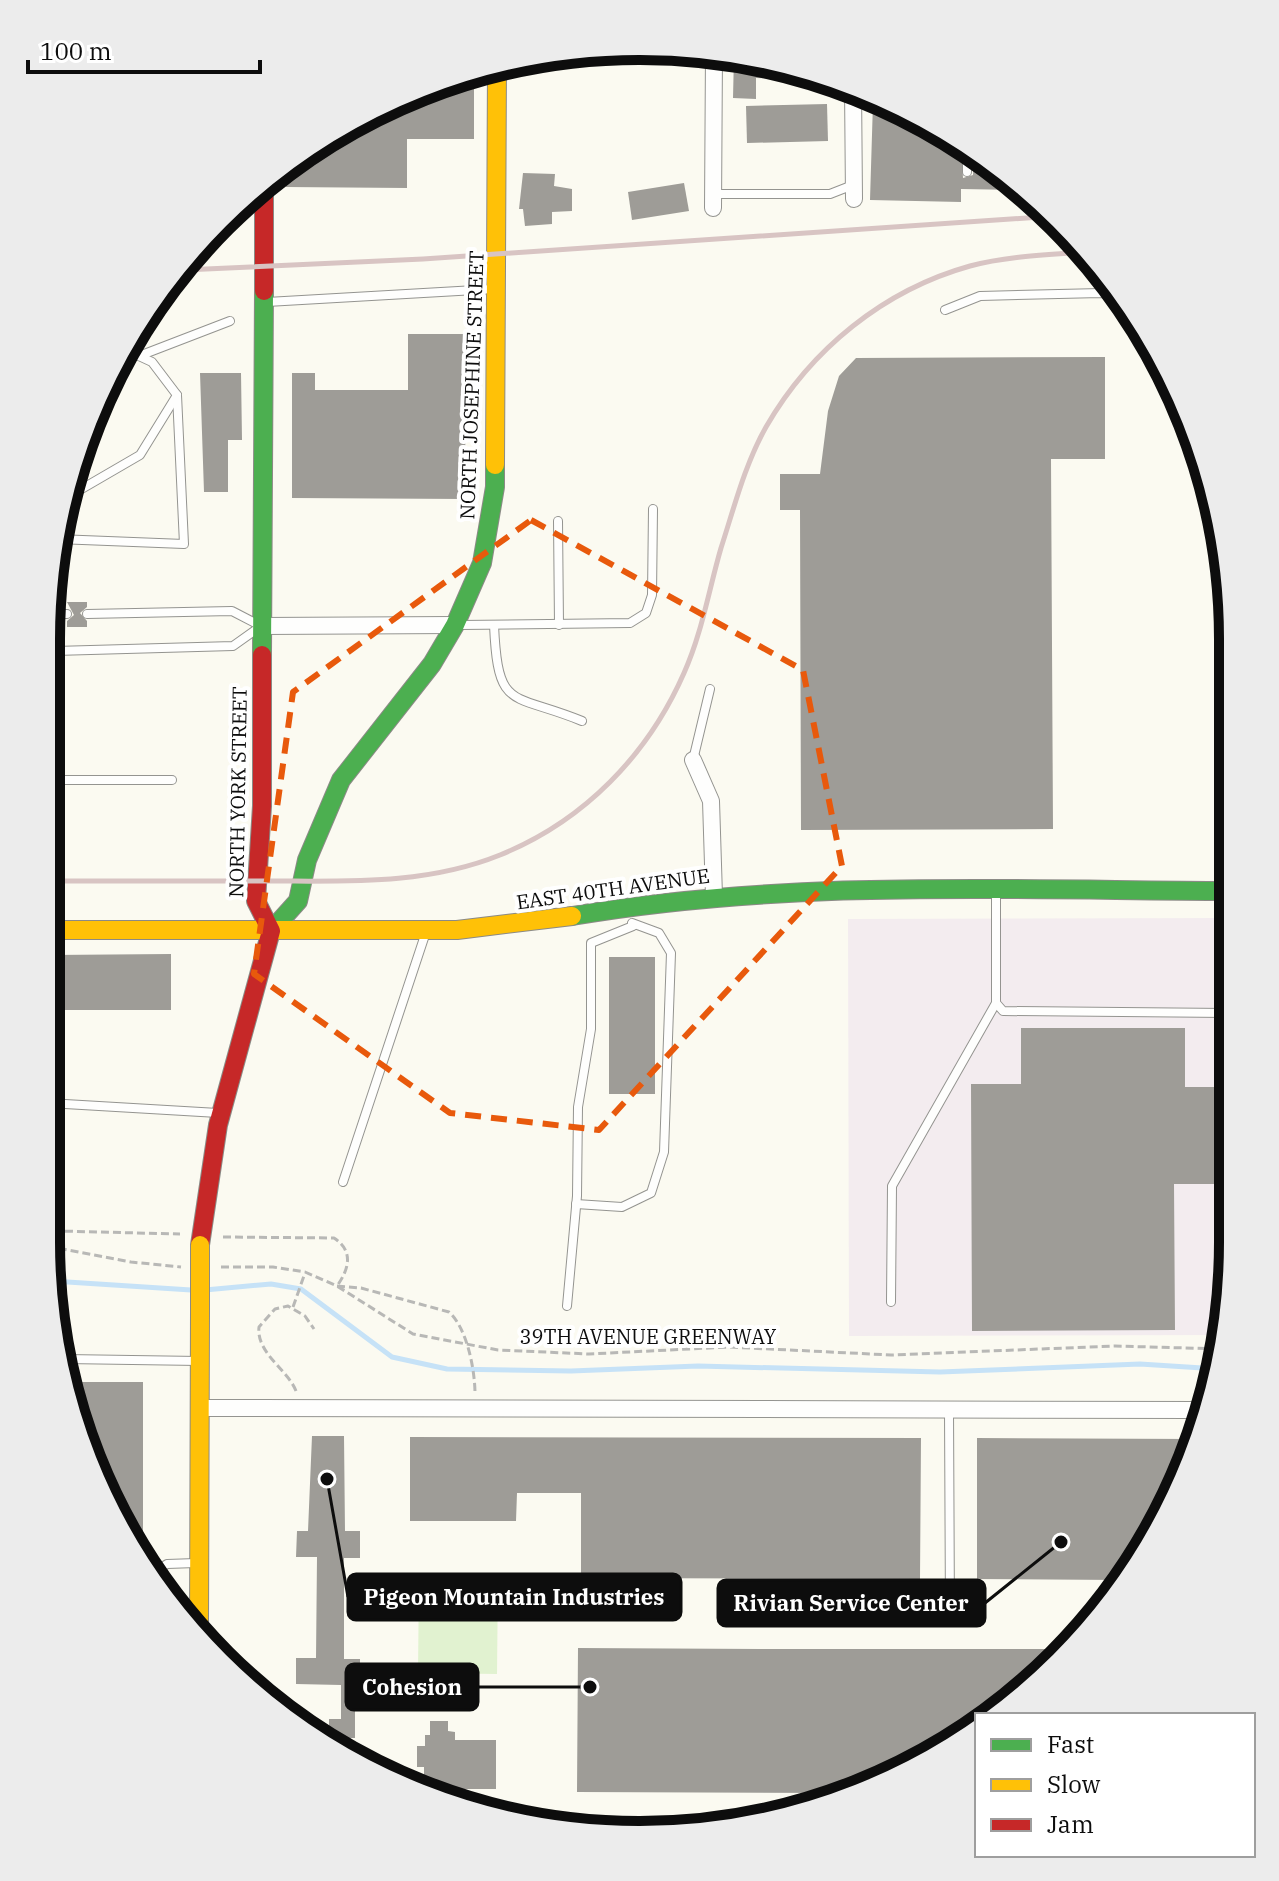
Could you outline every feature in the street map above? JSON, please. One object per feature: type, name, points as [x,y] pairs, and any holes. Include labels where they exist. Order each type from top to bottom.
[{"type":"main road","name":"NORTH JOSEPHINE STREET","points":[[271,931],[298,901],[307,860],[341,780],[432,664],[455,625],[482,563],[491,525],[498,289],[497,78]]},
{"type":"main road","name":"NORTH YORK STREET","points":[[264,199],[262,806],[256,901],[271,931]]},
{"type":"main road","name":"EAST 40TH AVENUE","points":[[60,930],[427,930],[502,927],[626,905],[714,896],[845,889],[1219,891]]},
{"type":"main road","points":[[199,1618],[200,1245],[208,1165],[218,1113],[271,931]]},
{"type":"street","points":[[713,201],[714,65]]},
{"type":"street","points":[[853,101],[854,192]]},
{"type":"street","points":[[261,626],[455,625]]},
{"type":"street","points":[[693,760],[711,801],[714,896]]},
{"type":"street","points":[[200,1408],[1193,1410]]},
{"type":"lane","points":[[967,162],[967,172]]},
{"type":"lane","points":[[713,201],[854,192]]},
{"type":"lane","points":[[262,302],[498,289]]},
{"type":"lane","points":[[945,310],[980,296],[1104,294]]},
{"type":"lane","points":[[139,356],[230,321]]},
{"type":"lane","points":[[69,539],[184,544],[177,395],[152,362],[136,354]]},
{"type":"lane","points":[[80,490],[140,455],[177,395]]},
{"type":"lane","points":[[455,625],[630,623],[646,613],[652,595],[653,509]]},
{"type":"lane","points":[[558,521],[559,625]]},
{"type":"lane","points":[[60,651],[233,646],[261,626],[232,611],[87,614]]},
{"type":"lane","points":[[61,614],[67,614]]},
{"type":"lane","points":[[494,625],[496,671],[502,686],[512,695],[582,721]]},
{"type":"lane","points":[[693,760],[710,689]]},
{"type":"lane","points":[[60,780],[172,780]]},
{"type":"lane","points":[[891,1302],[892,1186],[996,1003],[996,890]]},
{"type":"lane","points":[[626,905],[633,926]]},
{"type":"lane","points":[[567,1306],[576,1204],[578,1107],[591,1029],[591,943],[633,926],[659,933],[671,953],[664,1152],[651,1193],[622,1207],[576,1204]]},
{"type":"lane","points":[[343,1182],[427,930]]},
{"type":"lane","points":[[996,1003],[1003,1011],[1219,1013]]},
{"type":"lane","points":[[60,1104],[218,1113]]},
{"type":"lane","points":[[72,1359],[200,1361]]},
{"type":"lane","points":[[949,1410],[950,1617]]},
{"type":"lane","points":[[161,1568],[167,1564],[199,1563]]},
{"type":"path","points":[[60,1231],[180,1234]]},
{"type":"path","points":[[223,1237],[334,1238],[349,1256],[347,1270],[337,1286],[361,1288],[449,1312],[458,1322],[475,1394]]},
{"type":"path","points":[[60,1248],[147,1265],[193,1267]]},
{"type":"path","name":"39TH AVENUE GREENWAY","points":[[219,1267],[273,1267],[305,1274],[337,1286],[413,1334],[465,1346],[589,1354],[692,1347],[891,1355],[1115,1346],[1209,1349]]},
{"type":"path","points":[[294,1306],[305,1274]]},
{"type":"path","points":[[294,1306],[314,1329]]},
{"type":"path","points":[[294,1306],[275,1309],[262,1322],[259,1333],[265,1351],[291,1378],[294,1391]]},
{"type":"highlighted area","points":[[531,520],[803,670],[842,866],[599,1130],[450,1113],[254,974],[293,692]]},
{"type":"shaded area","points":[[1219,918],[1219,1242],[1211,1335],[849,1336],[848,919]]},
{"type":"green space","points":[[419,1575],[498,1576],[497,1674],[418,1673]]},
{"type":"building","points":[[734,68],[785,79],[756,78],[756,99],[733,98]]},
{"type":"building","points":[[474,85],[474,139],[407,139],[407,188],[286,187],[286,181],[318,158],[383,120]]},
{"type":"building","points":[[827,104],[828,141],[747,143],[746,106]]},
{"type":"building","points":[[873,109],[962,159],[963,178],[973,175],[973,167],[1004,190],[961,189],[961,202],[870,200]]},
{"type":"building","points":[[523,173],[555,174],[554,186],[572,189],[572,211],[552,212],[552,224],[525,226],[523,209],[519,209]]},
{"type":"building","points":[[684,183],[689,211],[632,220],[628,192]]},
{"type":"building","points":[[408,334],[466,334],[465,499],[292,498],[292,373],[315,373],[315,390],[408,390]]},
{"type":"building","points":[[1105,357],[1105,459],[1051,459],[1053,829],[801,830],[800,510],[780,510],[780,474],[820,474],[828,411],[839,376],[856,358]]},
{"type":"building","points":[[200,373],[241,373],[242,440],[228,440],[228,492],[204,492]]},
{"type":"building","points":[[67,602],[87,602],[87,607],[80,613],[87,621],[87,627],[67,627],[67,621],[74,615]]},
{"type":"building","points":[[171,954],[171,1010],[60,1010],[60,955]]},
{"type":"building","points":[[609,957],[655,957],[655,1094],[609,1094]]},
{"type":"building","points":[[1021,1028],[1185,1028],[1185,1087],[1219,1087],[1219,1184],[1174,1184],[1175,1330],[972,1331],[971,1084],[1021,1084]]},
{"type":"building","points":[[78,1382],[143,1382],[143,1539],[104,1463]]},
{"type":"building","points":[[312,1436],[344,1436],[345,1531],[360,1531],[360,1558],[344,1558],[344,1659],[360,1659],[360,1685],[355,1685],[355,1738],[342,1738],[329,1730],[329,1719],[341,1719],[341,1685],[296,1684],[296,1658],[316,1658],[317,1557],[296,1557],[297,1531],[308,1531]]},
{"type":"building","points":[[410,1437],[921,1438],[920,1579],[581,1578],[581,1493],[517,1493],[516,1521],[410,1521]]},
{"type":"building","points":[[977,1438],[1184,1439],[1159,1498],[1109,1580],[977,1579]]},
{"type":"building","points":[[578,1648],[1051,1649],[1022,1677],[961,1723],[896,1761],[826,1790],[816,1793],[577,1792]]},
{"type":"building","points":[[430,1721],[448,1721],[448,1731],[455,1732],[455,1740],[496,1740],[496,1789],[450,1789],[424,1779],[424,1767],[417,1767],[417,1746],[425,1746],[425,1735],[430,1735]]},
{"type":"waterway","points":[[61,1282],[191,1290]]},
{"type":"waterway","points":[[205,1290],[271,1284],[301,1289],[392,1357],[447,1369],[571,1371],[698,1366],[940,1372],[1140,1364],[1205,1368]]},
{"type":"railway","points":[[194,270],[423,259],[1036,217]]},
{"type":"railway","points":[[60,881],[328,881],[415,876],[444,872],[500,855],[559,824],[586,804],[632,758],[669,703],[696,642],[721,548],[752,456],[766,427],[805,372],[853,326],[908,290],[970,266],[1028,256],[1071,253]]},
{"type":"traffic: fast","points":[[262,655],[264,291]]},
{"type":"traffic: fast","points":[[271,931],[298,901],[307,860],[341,780],[432,664],[455,625],[482,563],[495,487],[495,465]]},
{"type":"traffic: fast","points":[[572,916],[735,896],[817,892],[900,889],[1219,891]]},
{"type":"traffic: slow","points":[[495,465],[497,78]]},
{"type":"traffic: slow","points":[[60,930],[457,930],[572,916]]},
{"type":"traffic: slow","points":[[200,1245],[200,1312]]},
{"type":"traffic: slow","points":[[199,1618],[200,1312]]},
{"type":"traffic: jam","points":[[264,198],[264,291]]},
{"type":"traffic: jam","points":[[200,1245],[218,1125],[271,931],[256,901],[262,806],[262,655]]},
{"type":"place","name":"Pigeon Mountain Industries","points":[[327,1479]]},
{"type":"place","name":"Rivian Service Center","points":[[1061,1542]]},
{"type":"place","name":"Cohesion","points":[[590,1687]]}]
